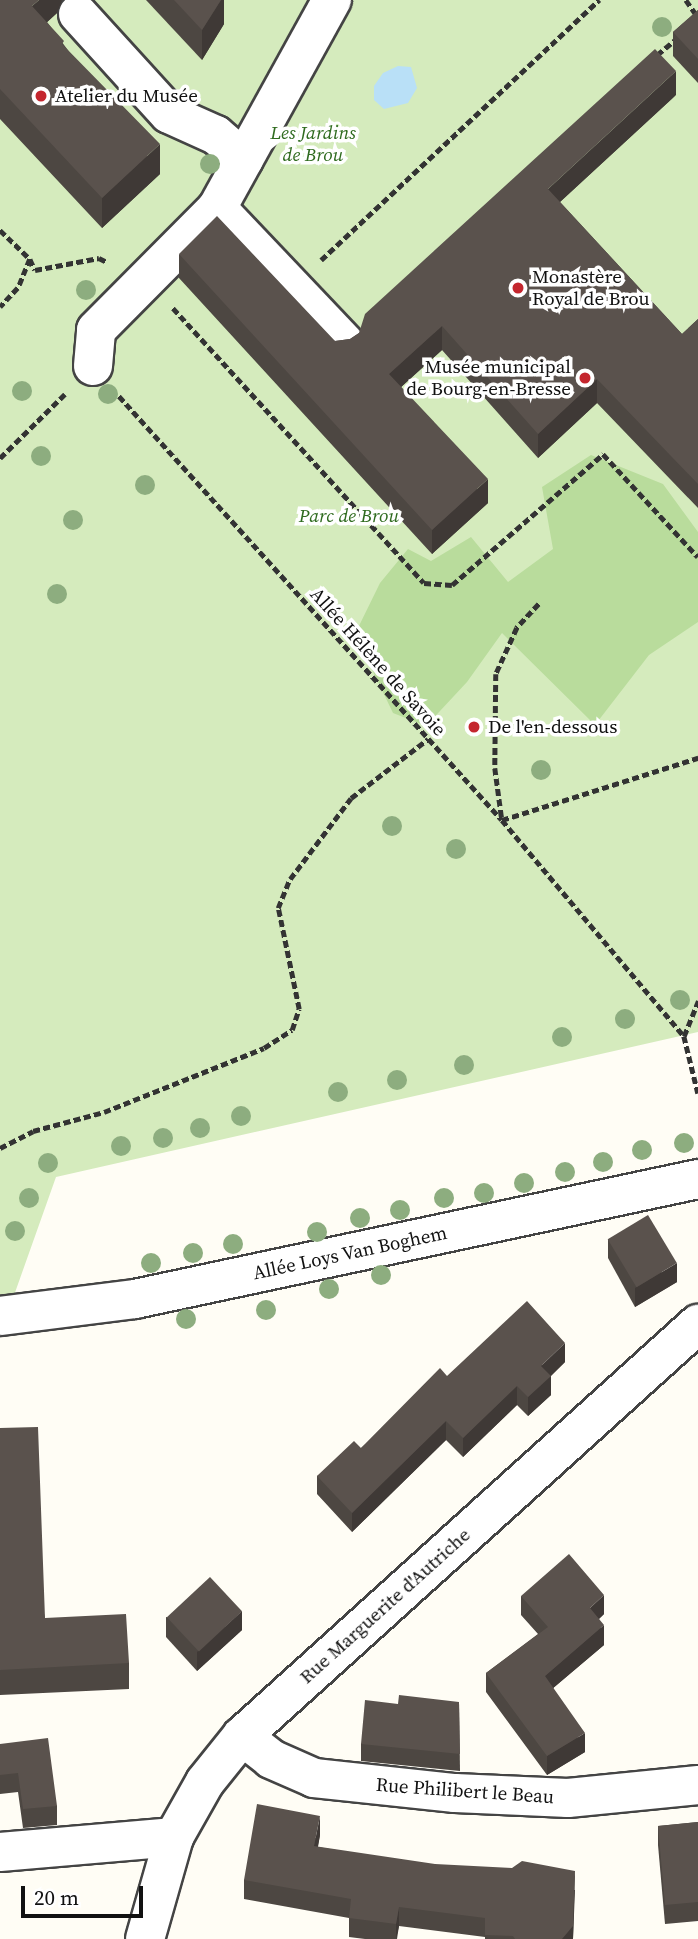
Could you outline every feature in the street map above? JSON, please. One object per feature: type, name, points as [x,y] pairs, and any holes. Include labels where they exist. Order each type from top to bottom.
[{"type":"street","points":[[94,348],[147,279],[216,208],[332,0]]},
{"type":"street","points":[[78,13],[169,114],[216,135],[244,159]]},
{"type":"street","points":[[216,208],[344,342]]},
{"type":"street","name":"Allée Loys Van Boghem","points":[[0,1317],[65,1294],[135,1299],[698,1180]]},
{"type":"street","name":"Rue Marguerite d'Autriche","points":[[145,1939],[174,1838],[205,1782],[243,1736],[698,1324]]},
{"type":"street","name":"Rue Philibert le Beau","points":[[243,1736],[271,1759],[314,1778],[378,1785],[568,1798],[698,1785]]},
{"type":"street","points":[[0,1852],[174,1838]]},
{"type":"path","points":[[291,288],[599,0]]},
{"type":"path","points":[[647,65],[698,18],[686,0]]},
{"type":"path","points":[[0,230],[30,259],[35,270],[99,258],[147,279],[424,583],[452,585],[603,454],[698,557]]},
{"type":"path","points":[[0,307],[18,288],[30,259]]},
{"type":"path","points":[[0,458],[94,348]]},
{"type":"path","name":"Allée Hélène de Savoie","points":[[94,348],[428,739],[502,820],[684,1036],[698,1093]]},
{"type":"path","points":[[539,604],[517,628],[496,674],[495,768],[502,820],[698,758]]},
{"type":"path","points":[[0,1148],[33,1131],[104,1112],[240,1058],[292,1030],[299,1009],[278,908],[290,879],[351,798],[428,739]]},
{"type":"path","points":[[684,1036],[698,1001]]},
{"type":"green space","name":"Parc de Brou","points":[[0,0],[698,0],[698,1032],[56,1177],[12,1301],[0,1299]]},
{"type":"green space","points":[[591,455],[663,484],[698,532],[698,622],[649,655],[595,725],[502,633],[467,682],[426,726],[393,713],[355,634],[380,583],[408,549],[431,561],[471,537],[508,582],[553,549],[542,487]]},
{"type":"water","points":[[398,66],[411,67],[417,88],[408,103],[384,109],[374,100],[374,86],[383,73]]},
{"type":"building","name":"Atelier du Musée","points":[[0,0],[39,0],[32,6],[64,41],[62,44],[160,144],[102,198],[0,89]]},
{"type":"building","points":[[174,0],[221,0],[202,30]]},
{"type":"building","points":[[698,10],[698,59],[673,32]]},
{"type":"building","name":"Monastère Royal de Brou","points":[[655,49],[676,71],[548,189],[682,334],[698,319],[698,484],[597,379],[538,434],[442,326],[389,374],[488,479],[432,530],[179,254],[217,216],[335,341],[350,339],[359,333],[365,314]]},
{"type":"building","points":[[648,1215],[677,1263],[637,1287],[608,1239]]},
{"type":"building","points":[[527,1301],[565,1343],[541,1366],[551,1376],[528,1397],[517,1386],[463,1438],[446,1421],[352,1513],[317,1476],[354,1441],[361,1448],[440,1368],[447,1376]]},
{"type":"building","points":[[38,1427],[45,1618],[126,1614],[129,1663],[0,1670],[0,1428]]},
{"type":"building","points":[[569,1554],[604,1595],[590,1608],[604,1625],[545,1676],[585,1733],[547,1756],[486,1673],[548,1627],[521,1596]]},
{"type":"building","points":[[210,1577],[242,1611],[199,1652],[167,1617]]},
{"type":"building","points":[[399,1695],[459,1702],[460,1754],[361,1744],[365,1700],[398,1704]]},
{"type":"building","points":[[48,1738],[57,1806],[23,1809],[18,1773],[0,1775],[0,1744]]},
{"type":"building","points":[[257,1804],[320,1816],[314,1846],[435,1864],[512,1868],[522,1861],[575,1871],[573,1926],[562,1939],[515,1939],[513,1936],[485,1935],[485,1918],[399,1907],[396,1924],[349,1918],[351,1899],[244,1880]]},
{"type":"building","points":[[698,1822],[698,1902],[665,1905],[658,1826]]},
{"type":"place","name":"Atelier du Musée","points":[[41,96]]},
{"type":"place","name":"Monastère Royal de Brou","points":[[518,288]]},
{"type":"place","name":"Musée municipal de Bourg-en-Bresse","points":[[585,378]]},
{"type":"place","name":"De l'en-dessous","points":[[474,727]]},
{"type":"park label","name":"Les Jardins de Brou","points":[[313,144]]}]
